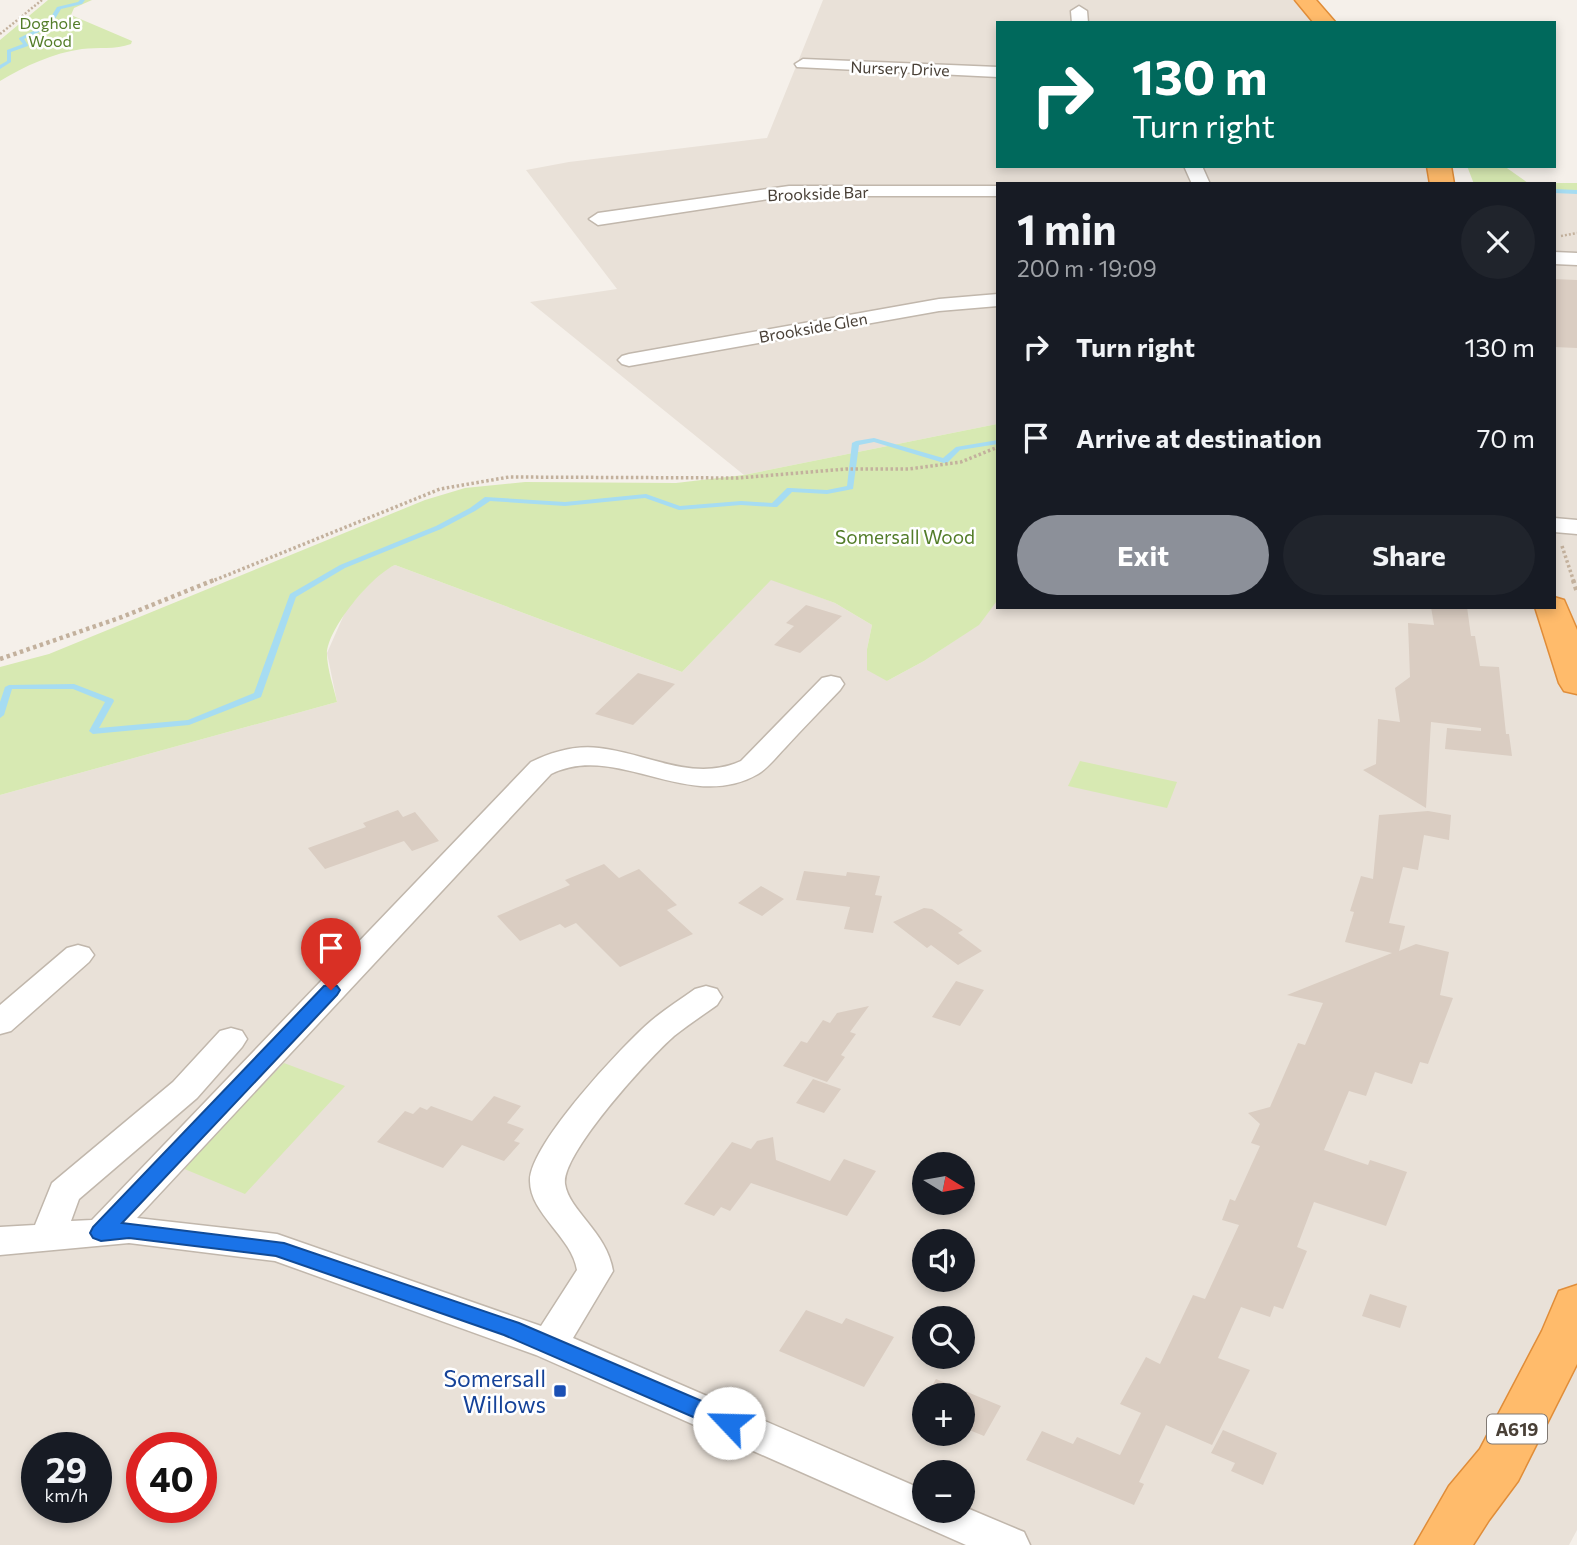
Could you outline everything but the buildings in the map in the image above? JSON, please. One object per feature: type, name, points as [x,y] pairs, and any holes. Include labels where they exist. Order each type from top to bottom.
[{"type":"highway","points":[[1305,0],[1324,21]]},
{"type":"highway","points":[[1553,609],[1577,683]]},
{"type":"highway","name":"A619","points":[[1443,1545],[1469,1503],[1499,1465],[1567,1331],[1577,1305]]},
{"type":"street","name":"Nursery Drive","points":[[803,64],[996,72]]},
{"type":"street","name":"Brookside Bar","points":[[598,219],[789,191],[996,191]]},
{"type":"street","points":[[1556,258],[1577,259]]},
{"type":"street","name":"Brookside Glen","points":[[629,359],[939,305],[996,300]]},
{"type":"street","points":[[101,1233],[541,768],[561,758],[598,756],[691,778],[731,776],[751,767],[831,684]]},
{"type":"street","points":[[0,1023],[78,955]]},
{"type":"street","points":[[549,1344],[595,1270],[591,1252],[551,1196],[546,1178],[551,1162],[578,1121],[641,1051],[661,1030],[706,997]]},
{"type":"street","points":[[47,1237],[64,1192],[185,1090],[231,1039]]},
{"type":"street","points":[[0,1241],[129,1230],[277,1248],[549,1344],[912,1503]]},
{"type":"street","points":[[959,1523],[1009,1545]]},
{"type":"path","points":[[0,34],[42,0]]},
{"type":"path","points":[[1556,237],[1577,233]]},
{"type":"path","points":[[0,659],[122,617],[440,489],[509,477],[701,479],[846,469],[909,470],[961,462],[996,448]]},
{"type":"path","points":[[1562,526],[1577,592]]},
{"type":"shaded area","points":[[823,0],[1293,0],[1313,21],[996,21],[996,168],[1426,168],[1434,182],[996,182],[996,424],[744,475],[530,302],[617,289],[526,170],[569,162],[767,138]]},
{"type":"shaded area","points":[[1556,190],[1577,191],[1577,1530],[1569,1545],[0,1545],[0,795],[337,702],[327,653],[346,610],[381,571],[395,565],[682,672],[771,579],[835,603],[872,625],[867,649],[887,681],[924,661],[978,625],[996,602],[996,609],[1556,609]]},
{"type":"green space","name":"Doghole Wood","points":[[48,0],[92,0],[74,8],[71,15],[132,41],[131,44],[60,54],[29,65],[0,81],[0,40]]},
{"type":"green space","points":[[1468,168],[1507,168],[1527,182],[1473,182]]},
{"type":"green space","points":[[1556,183],[1577,183],[1577,191],[1556,190]]},
{"type":"green space","name":"Somersall Wood","points":[[996,424],[996,602],[979,625],[924,661],[887,681],[867,670],[867,649],[872,625],[835,603],[771,580],[682,672],[395,565],[363,591],[334,631],[327,660],[337,702],[0,795],[0,667],[49,654],[425,500],[465,488],[525,482],[676,483],[744,475]]},
{"type":"green space","points":[[1080,761],[1177,782],[1167,808],[1068,786]]},
{"type":"green space","points":[[284,1063],[345,1086],[245,1194],[182,1168]]},
{"type":"waterway","points":[[0,67],[9,62],[9,51],[26,45],[21,39],[48,26],[59,8],[83,0]]},
{"type":"waterway","points":[[1556,191],[1577,192]]},
{"type":"waterway","points":[[0,715],[9,687],[74,686],[110,701],[93,731],[189,722],[258,695],[293,596],[343,566],[421,536],[488,499],[565,504],[646,496],[679,508],[741,503],[774,505],[790,490],[827,492],[850,487],[856,443],[874,440],[944,461],[958,448],[996,442]]},
{"type":"place","name":"Somersall Willows","points":[[560,1391]]},
{"type":"route","points":[[331,990],[101,1233],[129,1230],[277,1248],[511,1329],[729,1423]]}]
